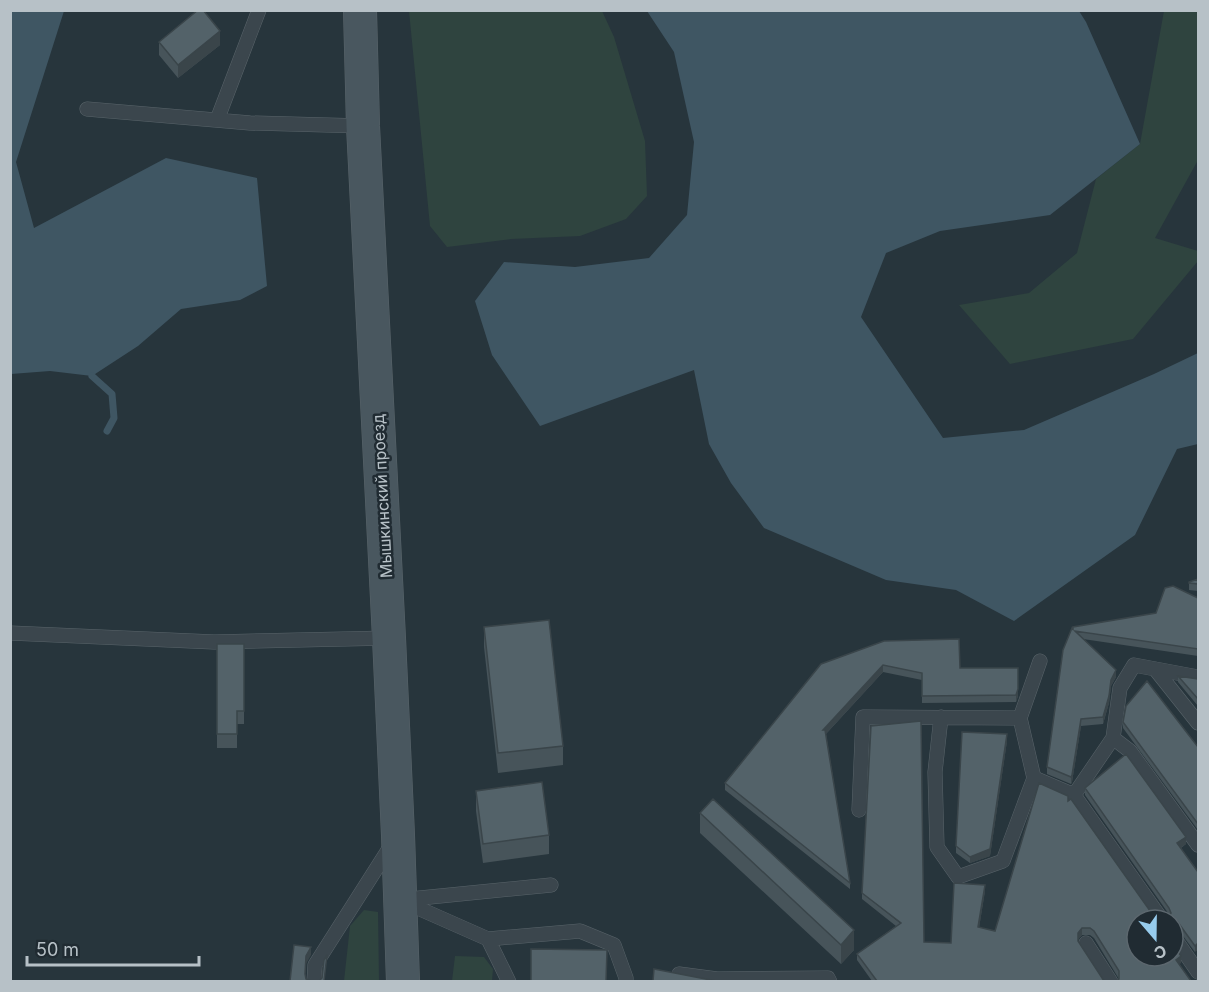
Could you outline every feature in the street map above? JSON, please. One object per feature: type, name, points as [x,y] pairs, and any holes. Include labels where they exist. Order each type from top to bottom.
[{"type":"main road","name":"Мышкинский проезд","points":[[360,10],[363,126],[390,638],[403,981]]},
{"type":"lane","points":[[217,120],[259,10]]},
{"type":"lane","points":[[87,109],[250,123],[363,126]]},
{"type":"lane","points":[[10,633],[214,642],[390,638]]},
{"type":"lane","points":[[941,717],[935,772],[937,847],[958,877],[1004,861],[1034,778],[1020,718],[1040,661]]},
{"type":"lane","points":[[1074,795],[1113,738],[1120,688],[1134,665],[1198,677]]},
{"type":"lane","points":[[1155,669],[1198,723]]},
{"type":"lane","points":[[859,810],[863,717],[1020,718]]},
{"type":"lane","points":[[1113,738],[1130,751],[1198,845]]},
{"type":"lane","points":[[1034,778],[1074,795],[1154,908]]},
{"type":"lane","points":[[314,981],[315,965],[398,835]]},
{"type":"lane","points":[[400,900],[551,885]]},
{"type":"lane","points":[[400,900],[488,939],[580,931],[614,945],[626,981]]},
{"type":"lane","points":[[488,939],[508,981]]},
{"type":"lane","points":[[1086,943],[1111,981]]},
{"type":"lane","points":[[1185,953],[1198,972]]},
{"type":"lane","points":[[679,974],[717,979],[828,978],[830,981]]},
{"type":"green space","points":[[409,11],[602,11],[614,37],[645,141],[647,196],[626,219],[580,236],[511,239],[447,247],[430,226]]},
{"type":"green space","points":[[1164,11],[1198,11],[1198,160],[1155,238],[1198,251],[1198,261],[1133,339],[1010,364],[959,305],[1029,293],[1077,253],[1096,179],[1140,144]]},
{"type":"green space","points":[[364,910],[378,912],[379,981],[344,981],[350,926]]},
{"type":"green space","points":[[455,956],[484,957],[493,969],[492,981],[452,981]]},
{"type":"water","points":[[11,10],[64,11],[16,162],[34,228],[166,158],[257,178],[267,286],[240,300],[181,309],[138,346],[92,376],[50,371],[11,374]]},
{"type":"water","points":[[647,11],[1079,11],[1140,144],[1050,215],[940,231],[886,253],[861,317],[943,438],[1024,430],[1198,353],[1198,444],[1177,449],[1135,535],[1014,621],[956,590],[886,580],[764,528],[731,483],[709,444],[694,370],[540,426],[492,355],[475,301],[504,262],[575,267],[649,258],[687,215],[694,142],[674,52]]},
{"type":"building","points":[[198,10],[203,10],[220,31],[178,65],[159,42]]},
{"type":"building","points":[[1198,579],[1198,584],[1189,583],[1189,582]]},
{"type":"building","points":[[1173,586],[1198,598],[1198,649],[1075,631],[1116,670],[1111,680],[1103,717],[1081,719],[1071,777],[1047,767],[1063,650],[1072,628],[1073,630],[1073,627],[1156,613],[1165,588]]},
{"type":"building","points":[[549,620],[563,746],[498,753],[484,627]]},
{"type":"building","points":[[959,639],[960,668],[1018,668],[1016,695],[922,696],[922,673],[883,665],[823,730],[825,730],[850,883],[725,783],[821,664],[884,641]]},
{"type":"building","points":[[217,644],[244,644],[244,711],[237,711],[237,734],[217,734]]},
{"type":"building","points":[[1178,676],[1198,679],[1198,699]]},
{"type":"building","points":[[1147,681],[1198,747],[1198,824],[1123,722],[1126,706]]},
{"type":"building","points":[[921,721],[924,942],[951,943],[954,883],[985,885],[978,927],[995,931],[1039,783],[1068,796],[1068,801],[1071,799],[1148,908],[1125,908],[1125,968],[1182,968],[1191,981],[1117,981],[1119,971],[1094,931],[1090,928],[1082,928],[1078,933],[1078,941],[1104,981],[877,981],[857,954],[901,923],[862,893],[871,726]]},
{"type":"building","points":[[962,732],[1007,734],[990,849],[970,857],[956,846]]},
{"type":"building","points":[[1126,754],[1186,837],[1177,843],[1198,872],[1198,943],[1195,946],[1185,932],[1185,908],[1169,908],[1085,788]]},
{"type":"building","points":[[542,782],[549,835],[483,844],[476,791]]},
{"type":"building","points":[[713,799],[854,930],[841,945],[700,813]]},
{"type":"building","points":[[294,945],[311,947],[306,956],[305,974],[306,979],[311,981],[290,981]]},
{"type":"building","points":[[531,949],[607,950],[606,981],[531,981]]},
{"type":"building","points":[[327,955],[324,981],[319,981],[322,978],[324,960]]},
{"type":"building","points":[[654,969],[716,981],[653,981]]},
{"type":"waterway","points":[[92,376],[112,394],[114,418],[107,431]]}]
